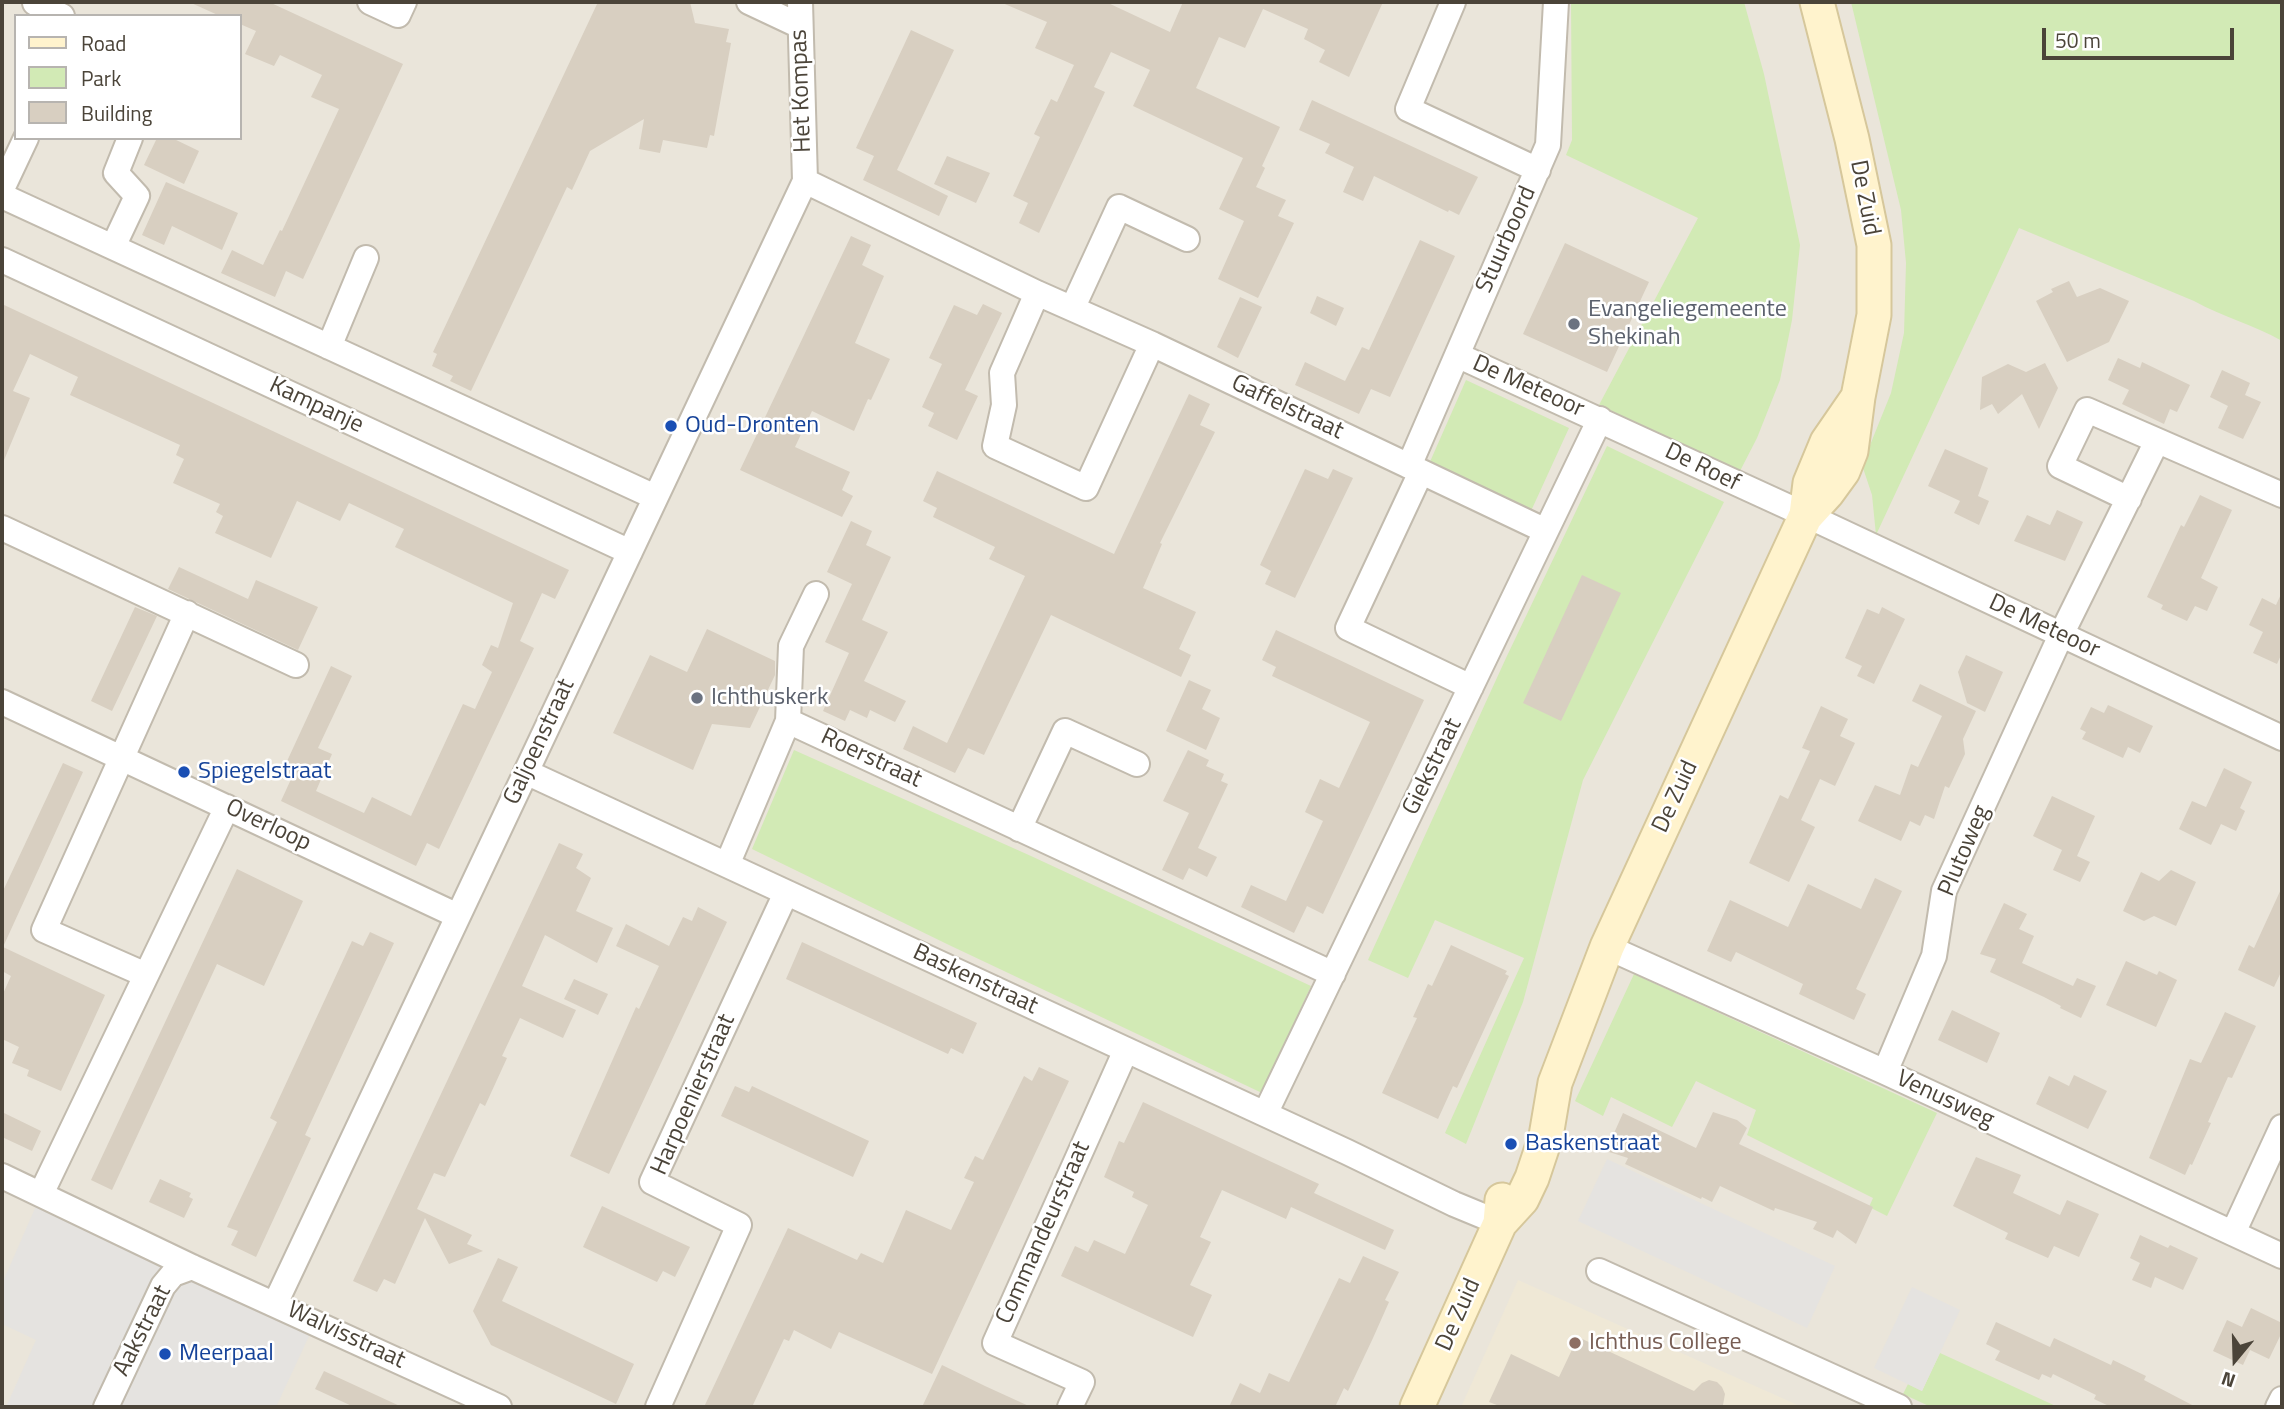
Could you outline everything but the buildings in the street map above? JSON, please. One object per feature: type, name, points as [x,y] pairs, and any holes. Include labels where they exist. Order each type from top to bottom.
[{"type":"street","points":[[370,2],[398,15],[404,2]]},
{"type":"street","points":[[748,2],[800,14]]},
{"type":"street","points":[[1452,2],[1408,109],[1538,170]]},
{"type":"street","name":"Stuurboord","points":[[1415,469],[1457,355],[1548,145],[1556,2]]},
{"type":"street","name":"De Zuid","points":[[1417,1407],[1500,1223],[1522,1199],[1532,1178],[1546,1136],[1555,1083],[1607,947],[1806,515],[1810,483],[1827,442],[1858,397],[1874,315],[1874,245],[1852,139],[1817,2]]},
{"type":"street","points":[[35,3],[58,14]]},
{"type":"street","name":"Het Kompas","points":[[800,14],[805,181]]},
{"type":"street","points":[[2,189],[25,140]]},
{"type":"street","points":[[113,247],[137,197],[116,173],[129,140]]},
{"type":"street","name":"Gaffelstraat","points":[[805,181],[1037,293],[1073,307],[1546,531]]},
{"type":"street","name":"Galjoenstraat","points":[[275,1304],[805,181]]},
{"type":"street","points":[[2,196],[655,497]]},
{"type":"street","points":[[1073,307],[1119,207],[1187,239]]},
{"type":"street","points":[[329,347],[366,258]]},
{"type":"street","name":"Kampanje","points":[[2,260],[630,552]]},
{"type":"street","points":[[1037,293],[1002,373],[1004,405],[995,446],[1086,488],[1152,344]]},
{"type":"street","name":"De Meteoor","points":[[1457,355],[1600,419]]},
{"type":"street","points":[[2129,499],[2060,466],[2087,410],[2282,495]]},
{"type":"street","name":"De Roef","points":[[1600,419],[1742,488],[1806,515]]},
{"type":"street","name":"Giekstraat","points":[[1265,1114],[1600,419]]},
{"type":"street","name":"Plutoweg","points":[[1885,1072],[1934,956],[1944,891],[2062,635],[2157,441]]},
{"type":"street","points":[[1415,469],[1348,628],[1471,687]]},
{"type":"street","name":"De Meteoor","points":[[1806,515],[2282,738]]},
{"type":"street","points":[[2,528],[296,666]]},
{"type":"street","points":[[727,865],[788,721],[791,646],[816,594]]},
{"type":"street","points":[[146,975],[44,930],[187,614]]},
{"type":"street","name":"Overloop","points":[[2,702],[458,916]]},
{"type":"street","name":"Roerstraat","points":[[788,721],[1333,974]]},
{"type":"street","points":[[1019,829],[1065,731],[1137,764]]},
{"type":"street","name":"Baskenstraat","points":[[526,772],[1265,1114],[1454,1205],[1500,1223]]},
{"type":"street","points":[[41,1194],[226,807]]},
{"type":"street","name":"Harpoenierstraat","points":[[658,1407],[739,1225],[652,1182],[786,892]]},
{"type":"street","name":"Venusweg","points":[[1607,947],[2282,1256]]},
{"type":"street","name":"Commandeurstraat","points":[[1070,1407],[1082,1382],[995,1343],[1126,1050]]},
{"type":"street","points":[[2233,1233],[2282,1126]]},
{"type":"street","name":"Walvisstraat","points":[[2,1175],[192,1267],[499,1407]]},
{"type":"street","name":"Aakstraat","points":[[106,1407],[163,1286],[173,1274],[192,1267]]},
{"type":"street","points":[[1599,1271],[1899,1407]]},
{"type":"street","points":[[2278,1407],[2282,1399]]},
{"type":"shaded area","points":[[2,2],[2282,2],[2282,1407],[2,1407]]},
{"type":"shaded area","points":[[1607,1159],[1835,1266],[1807,1328],[1578,1221]]},
{"type":"shaded area","points":[[36,1206],[310,1334],[276,1407],[6,1407],[36,1340],[2,1324],[2,1284]]},
{"type":"shaded area","name":"Ichthus College","points":[[1518,1280],[1802,1407],[1461,1407]]},
{"type":"shaded area","points":[[1912,1287],[1960,1310],[1922,1391],[1874,1368]]},
{"type":"green space","points":[[1571,2],[1744,2],[1764,74],[1800,245],[1792,320],[1780,380],[1757,438],[1740,471],[1599,405],[1698,218],[1566,155],[1572,140]]},
{"type":"green space","points":[[1851,2],[2282,2],[2282,341],[2019,228],[1876,535],[1872,495],[1862,465],[1891,393],[1904,333],[1906,263],[1901,210]]},
{"type":"green space","points":[[1466,380],[1569,428],[1531,511],[1429,464]]},
{"type":"green space","points":[[1607,446],[1724,502],[1583,780],[1523,1002],[1466,1144],[1445,1133],[1524,958],[1435,920],[1408,978],[1368,960],[1506,658]]},
{"type":"green space","points":[[794,750],[1311,986],[1262,1093],[752,849]]},
{"type":"green space","points":[[1634,974],[1937,1113],[1887,1216],[1869,1207],[1873,1198],[1747,1135],[1756,1110],[1696,1081],[1672,1127],[1611,1097],[1603,1116],[1575,1101]]},
{"type":"green space","points":[[1940,1353],[2058,1407],[1931,1407],[1903,1394],[1908,1384],[1922,1391]]},
{"type":"place","name":"Evangeliegemeente Shekinah","points":[[1574,324]]},
{"type":"place","name":"Oud-Dronten","points":[[671,426]]},
{"type":"place","name":"Ichthuskerk","points":[[697,698]]},
{"type":"place","name":"Spiegelstraat","points":[[184,772]]},
{"type":"place","name":"Baskenstraat","points":[[1511,1144]]},
{"type":"place","name":"Ichthus College","points":[[1575,1343]]},
{"type":"place","name":"Meerpaal","points":[[165,1354]]}]
